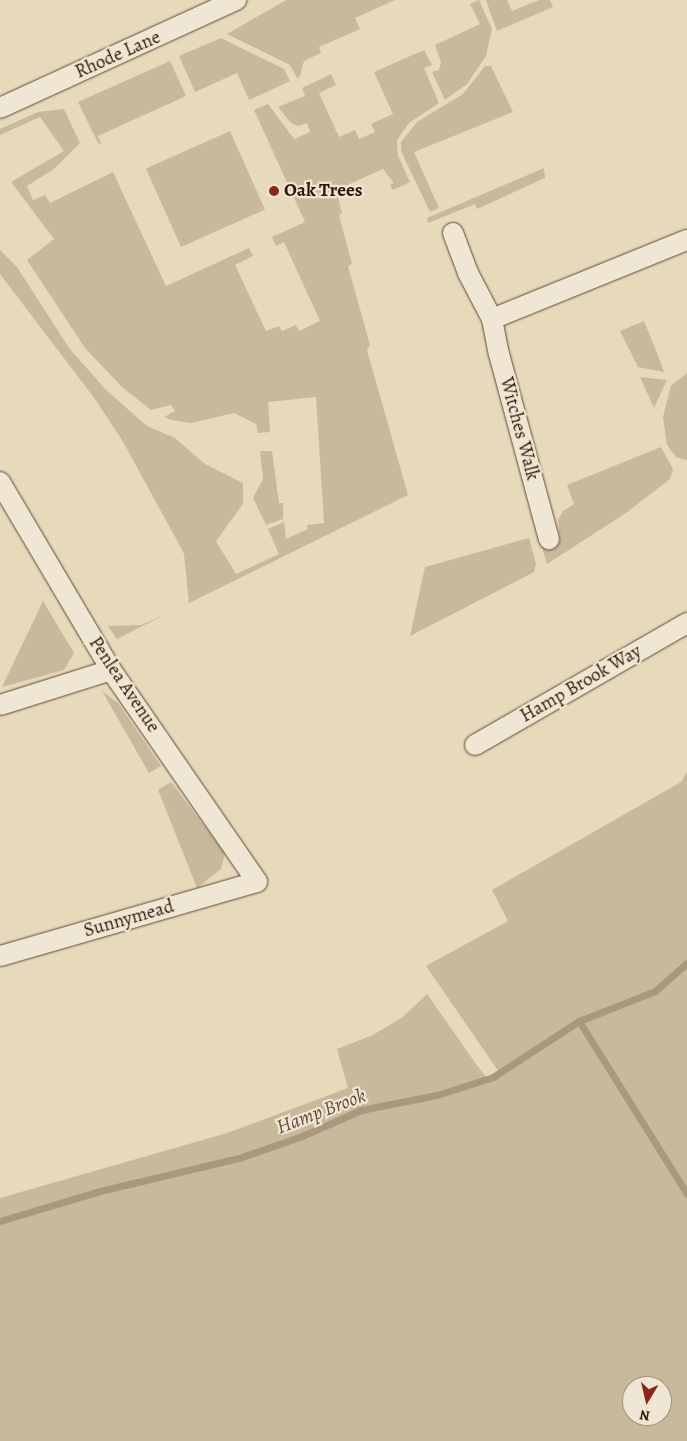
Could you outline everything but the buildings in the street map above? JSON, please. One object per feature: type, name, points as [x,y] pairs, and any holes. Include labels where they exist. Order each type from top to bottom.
[{"type":"street","name":"Rhode Lane","points":[[0,108],[236,0]]},
{"type":"street","name":"Witches Walk","points":[[453,233],[468,273],[492,319],[499,354],[549,539]]},
{"type":"street","points":[[492,319],[687,240]]},
{"type":"street","name":"Penlea Avenue","points":[[0,482],[111,670],[257,882]]},
{"type":"street","name":"Hamp Brook Way","points":[[475,745],[687,623]]},
{"type":"street","points":[[0,705],[111,670]]},
{"type":"street","name":"Sunnymead","points":[[0,956],[257,882]]},
{"type":"shaded area","points":[[286,0],[395,0],[355,18],[360,29],[319,47],[321,53],[304,61],[300,76],[297,78],[290,65],[227,34]]},
{"type":"shaded area","points":[[479,0],[492,29],[486,56],[467,84],[445,100],[432,72],[439,70],[441,62],[435,45],[480,24],[470,4]]},
{"type":"shaded area","points":[[486,0],[507,0],[512,11],[539,0],[550,0],[553,7],[497,31]]},
{"type":"shaded area","points":[[221,38],[284,69],[290,81],[249,100],[237,73],[195,92],[179,56]]},
{"type":"shaded area","points":[[424,50],[432,65],[424,68],[439,103],[409,123],[397,140],[398,156],[410,182],[393,190],[390,185],[394,183],[383,169],[336,190],[342,213],[339,215],[352,264],[348,266],[370,345],[367,350],[408,495],[189,603],[184,554],[180,546],[122,440],[95,399],[0,274],[0,250],[17,267],[69,348],[106,390],[147,426],[175,438],[205,464],[243,483],[243,504],[216,541],[236,574],[279,554],[268,529],[284,522],[286,539],[308,529],[307,525],[324,523],[316,397],[268,402],[270,432],[258,433],[256,424],[234,413],[191,423],[172,420],[164,417],[175,411],[171,405],[151,410],[122,387],[85,348],[27,260],[54,239],[11,182],[64,151],[40,117],[0,135],[0,129],[38,112],[64,109],[80,143],[54,169],[27,186],[33,200],[45,195],[50,203],[113,172],[166,286],[249,248],[253,256],[235,265],[266,331],[279,326],[282,331],[296,325],[299,331],[320,321],[284,242],[276,246],[272,237],[305,222],[254,110],[268,104],[294,139],[310,132],[307,123],[298,126],[291,123],[278,107],[305,96],[302,88],[331,74],[336,85],[319,93],[339,137],[355,130],[359,139],[375,132],[371,124],[393,114],[374,72]]},
{"type":"shaded area","points":[[170,61],[186,96],[98,136],[102,145],[98,143],[78,102]]},
{"type":"shaded area","points":[[485,66],[491,66],[513,112],[414,152],[439,208],[430,212],[401,151],[401,142],[417,122],[463,94]]},
{"type":"shaded area","points":[[230,131],[265,210],[181,247],[146,168]]},
{"type":"shaded area","points":[[544,168],[545,178],[477,209],[475,204],[428,223],[427,218]]},
{"type":"shaded area","points":[[644,321],[664,372],[638,367],[620,331]]},
{"type":"shaded area","points":[[687,373],[686,460],[676,457],[667,445],[663,417],[671,386]]},
{"type":"shaded area","points":[[640,377],[667,380],[654,408]]},
{"type":"shaded area","points":[[661,447],[673,469],[670,479],[626,513],[547,564],[542,547],[560,542],[558,520],[563,511],[574,504],[567,485]]},
{"type":"shaded area","points":[[260,451],[272,451],[279,503],[283,503],[283,519],[266,525],[253,498],[263,479]]},
{"type":"shaded area","points":[[529,538],[536,564],[534,572],[410,636],[425,567]]},
{"type":"shaded area","points":[[43,601],[74,653],[64,670],[2,687]]},
{"type":"shaded area","points":[[164,615],[117,639],[108,626],[141,625]]},
{"type":"shaded area","points":[[102,691],[118,703],[161,766],[149,773]]},
{"type":"shaded area","points":[[687,772],[687,1441],[0,1441],[0,1198],[227,1133],[348,1088],[337,1049],[373,1035],[403,1017],[427,994],[476,1064],[488,1079],[493,1077],[499,1072],[426,966],[508,921],[492,890],[681,782]]},
{"type":"shaded area","points":[[171,782],[225,853],[221,869],[197,888],[158,790]]},
{"type":"waterway","name":"Hamp Brook","points":[[0,1221],[100,1191],[239,1158],[302,1136],[361,1110],[437,1095],[493,1077],[579,1021],[655,991],[687,963]]},
{"type":"waterway","points":[[579,1021],[687,1194]]},
{"type":"place","name":"Oak Trees","points":[[274,191]]}]
